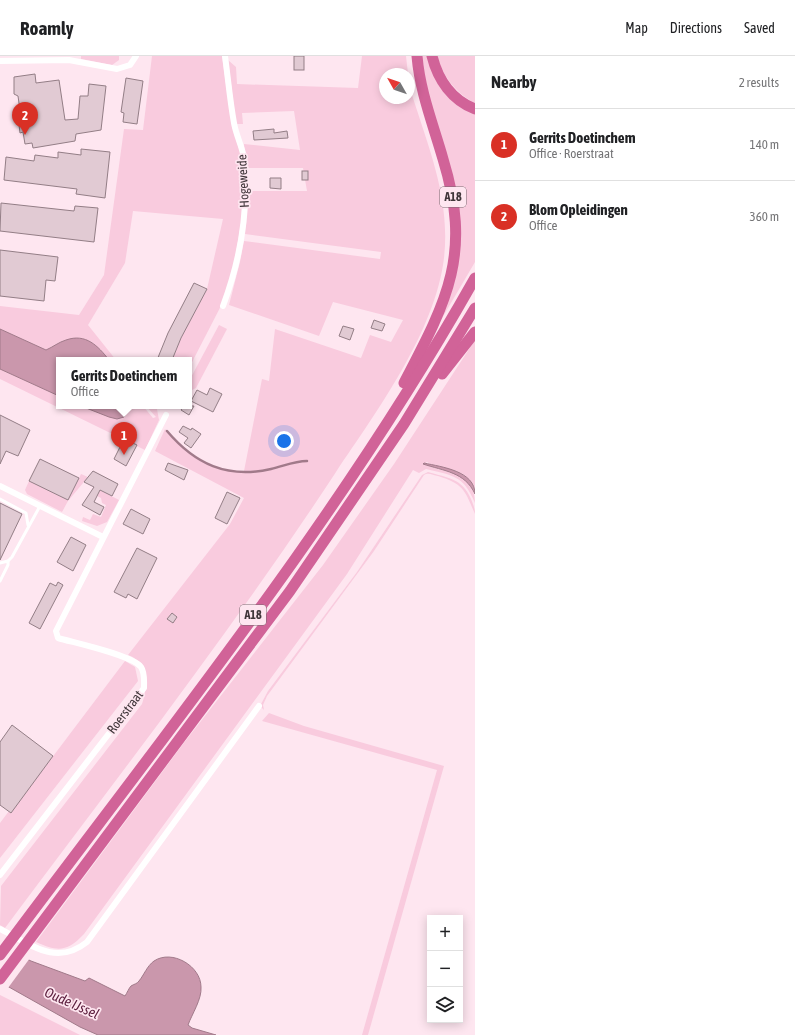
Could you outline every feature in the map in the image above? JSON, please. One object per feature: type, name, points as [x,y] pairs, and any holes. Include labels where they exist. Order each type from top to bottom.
[{"type":"highway","name":"A18","points":[[367,452],[433,327],[450,284],[454,261],[457,226],[455,207],[443,159],[424,100],[418,75],[417,56]]},
{"type":"highway","points":[[432,56],[436,70],[444,85],[454,96],[475,109]]},
{"type":"highway","name":"A18","points":[[0,955],[279,580],[367,452],[475,278]]},
{"type":"highway","name":"A18","points":[[0,979],[269,620],[404,424],[475,308]]},
{"type":"highway","name":"A18","points":[[404,424],[475,332]]},
{"type":"street","points":[[0,61],[69,60],[117,69],[130,65],[136,56]]},
{"type":"street","name":"Hogeweide","points":[[223,306],[234,274],[241,244],[246,202],[244,156],[233,117],[225,56]]},
{"type":"street","name":"Roerstraat","points":[[0,876],[144,688],[144,673],[140,666],[128,658],[58,638],[56,631],[166,415]]},
{"type":"street","points":[[0,486],[104,537]]},
{"type":"street","points":[[0,929],[54,954],[71,952],[87,942],[259,706]]},
{"type":"lane","points":[[0,499],[26,513],[28,525]]},
{"type":"lane","points":[[0,581],[8,561],[15,553],[28,525],[32,522],[40,506]]},
{"type":"lane","points":[[0,563],[8,561]]},
{"type":"shaded area","points":[[81,56],[119,56],[119,60],[112,65],[81,59]]},
{"type":"shaded area","points":[[152,56],[222,56],[232,126],[242,158],[244,205],[234,265],[224,300],[192,362],[192,357],[173,357],[181,338],[207,289],[223,219],[133,211],[125,263],[88,325],[114,357],[106,357],[91,342],[85,340],[66,340],[46,350],[0,329],[0,306],[79,315],[104,275],[124,129],[143,130]]},
{"type":"shaded area","points":[[362,56],[406,56],[407,68],[379,68],[379,104],[415,104],[436,170],[444,213],[444,258],[438,286],[429,314],[417,342],[386,397],[297,531],[216,646],[5,928],[0,925],[1,886],[142,704],[146,683],[144,669],[135,659],[128,655],[230,524],[244,498],[155,451],[165,429],[182,447],[199,460],[219,468],[244,471],[262,379],[269,381],[275,329],[361,358],[370,335],[391,342],[403,320],[333,302],[319,336],[229,305],[244,241],[380,259],[381,252],[245,234],[248,191],[307,191],[303,168],[246,168],[244,144],[300,150],[294,111],[242,113],[243,124],[236,124],[228,60],[236,67],[237,84],[358,88]]},
{"type":"shaded area","points":[[420,56],[429,56],[429,60],[475,113],[475,262],[441,320],[458,253]]},
{"type":"shaded area","points":[[437,56],[475,56],[475,103],[461,94],[451,83],[443,71]]},
{"type":"shaded area","points":[[219,325],[227,329],[196,388],[192,390],[192,375]]},
{"type":"shaded area","points":[[475,340],[475,489],[465,476],[459,473],[427,462],[423,464],[449,472],[464,479],[470,485],[474,493],[475,503],[471,494],[462,482],[451,475],[426,469],[419,473],[413,470],[347,574],[84,934],[67,947],[56,949],[36,942],[183,744],[323,565],[394,464]]},
{"type":"shaded area","points":[[0,369],[56,395],[56,406],[0,379]]},
{"type":"shaded area","points":[[61,409],[93,409],[127,413],[128,409],[146,409],[153,418],[156,417],[149,409],[157,409],[159,420],[145,450]]},
{"type":"shaded area","points":[[428,472],[459,483],[471,499],[475,514],[469,499],[458,485],[438,476],[429,474],[424,475],[374,551],[267,696],[263,705],[264,710],[260,706],[268,691],[357,572],[422,475]]},
{"type":"shaded area","points":[[81,474],[88,477],[68,501],[62,512],[27,494],[25,490],[29,481],[68,500]]},
{"type":"shaded area","points":[[94,487],[119,500],[107,522],[97,526],[82,521],[83,517],[90,520],[93,514],[101,517],[106,505],[102,503],[101,498],[91,493]]},
{"type":"shaded area","points":[[125,661],[135,667],[138,681],[0,858],[0,823],[9,811],[11,812]]},
{"type":"shaded area","points":[[269,713],[304,726],[444,766],[368,1035],[362,1035],[437,770],[262,721]]},
{"type":"shaded area","points":[[0,995],[80,1035],[0,1035]]},
{"type":"water","points":[[0,329],[46,350],[66,340],[80,338],[91,342],[106,357],[56,357],[56,395],[0,369]]},
{"type":"water","points":[[89,409],[128,409],[124,417],[117,419]]},
{"type":"water","points":[[423,464],[456,471],[464,475],[474,486],[475,494],[466,481],[460,477],[453,473]]},
{"type":"water","name":"Oude IJssel","points":[[10,951],[31,961],[85,981],[89,978],[125,996],[130,987],[138,982],[149,965],[154,961],[161,958],[177,958],[191,966],[200,979],[200,996],[188,1025],[192,1028],[216,1035],[98,1035],[80,1027],[0,982]]},
{"type":"pier","points":[[0,944],[30,958],[8,988],[0,984]]},
{"type":"building","points":[[294,56],[304,56],[304,70],[294,70]]},
{"type":"building","points":[[35,74],[36,83],[59,80],[65,120],[78,119],[80,96],[88,96],[89,84],[106,86],[101,130],[76,134],[75,141],[33,148],[32,143],[25,144],[23,132],[20,133],[19,125],[22,125],[18,96],[14,94],[14,77]]},
{"type":"building","points":[[126,78],[143,81],[137,124],[123,122],[124,113],[121,112]]},
{"type":"building","points":[[274,129],[274,133],[287,131],[288,138],[254,140],[253,131]]},
{"type":"building","points":[[81,149],[110,152],[105,198],[76,194],[77,189],[4,180],[6,157],[34,161],[35,155],[58,158],[58,152],[81,155]]},
{"type":"building","points":[[302,171],[308,171],[308,180],[302,180]]},
{"type":"building","points":[[270,178],[281,178],[281,189],[270,188]]},
{"type":"building","points":[[1,203],[74,211],[75,206],[98,208],[94,242],[0,231]]},
{"type":"building","points":[[0,250],[58,257],[55,281],[46,280],[44,301],[0,296]]},
{"type":"building","points":[[194,283],[207,289],[181,338],[173,357],[158,357],[168,333]]},
{"type":"building","points":[[374,320],[385,324],[382,331],[371,328]]},
{"type":"building","points":[[343,326],[354,329],[350,340],[339,336]]},
{"type":"building","points":[[210,388],[222,394],[213,412],[192,402],[197,390],[207,395]]},
{"type":"building","points":[[192,406],[194,406],[189,415],[181,410],[192,409]]},
{"type":"building","points":[[0,415],[30,430],[18,456],[6,451],[0,464]]},
{"type":"building","points":[[183,426],[191,430],[192,428],[201,434],[191,448],[184,443],[188,438],[179,432]]},
{"type":"building","points":[[124,439],[137,445],[126,466],[114,459]]},
{"type":"building","points":[[40,459],[79,478],[68,500],[29,481]]},
{"type":"building","points":[[168,463],[188,470],[184,480],[165,470]]},
{"type":"building","points":[[93,471],[118,484],[112,496],[100,490],[94,502],[104,507],[100,515],[82,505],[94,487],[84,482]]},
{"type":"building","points":[[227,492],[240,498],[227,524],[215,518]]},
{"type":"building","points":[[0,503],[22,514],[0,560]]},
{"type":"building","points":[[131,509],[150,519],[143,534],[123,524]]},
{"type":"building","points":[[71,537],[86,545],[73,571],[57,562]]},
{"type":"building","points":[[137,548],[157,558],[137,599],[128,594],[126,598],[114,592]]},
{"type":"building","points":[[58,582],[63,585],[40,629],[29,623],[50,583],[56,586]]},
{"type":"building","points":[[172,613],[177,617],[173,623],[167,619]]},
{"type":"building","points":[[12,725],[53,756],[11,813],[0,805],[0,742]]},
{"type":"waterway","points":[[167,431],[178,443],[201,460],[226,470],[255,472],[307,461]]},
{"type":"place","name":"Blom Opleidingen","points":[[25,135]]},
{"type":"place","name":"Gerrits Doetinchem","points":[[124,455]]}]
